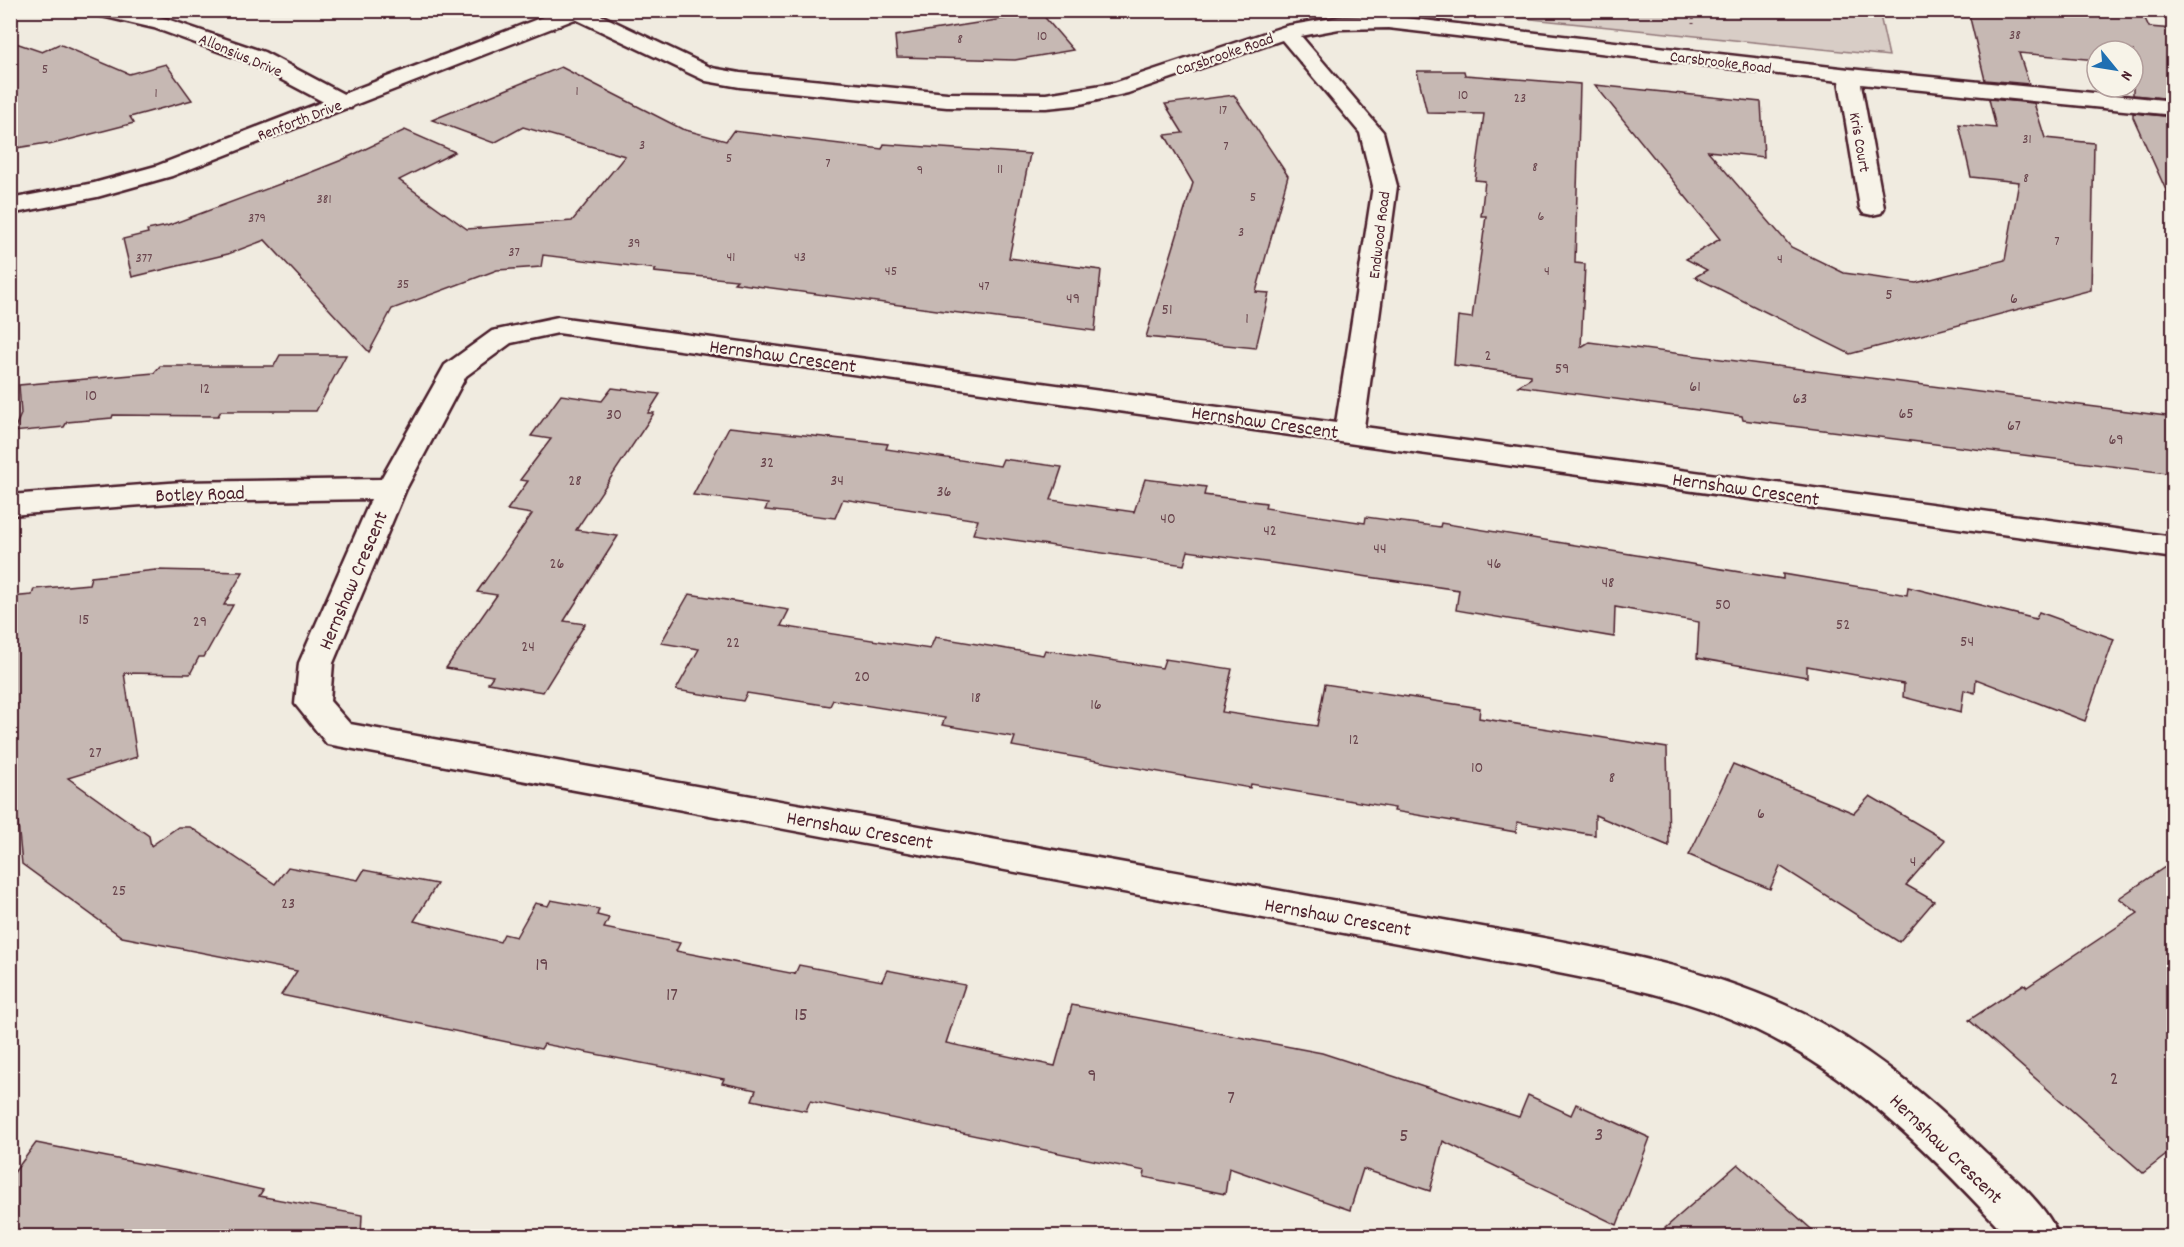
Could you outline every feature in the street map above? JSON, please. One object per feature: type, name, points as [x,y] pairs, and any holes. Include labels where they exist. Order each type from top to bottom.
[{"type":"street","name":"Allonsius Drive","points":[[100,10],[160,22],[256,57],[343,103]]},
{"type":"street","name":"Renforth Drive","points":[[10,207],[77,194],[164,171],[578,11]]},
{"type":"street","name":"Carsbrooke Road","points":[[578,11],[706,74],[740,80],[947,100],[1046,101],[1076,98],[1120,88],[1286,32],[1339,23],[1388,22],[1849,76],[2174,108]]},
{"type":"street","name":"Endwood Road","points":[[1286,32],[1371,132],[1384,186],[1349,433]]},
{"type":"street","name":"Kris Court","points":[[1849,76],[1872,208]]},
{"type":"street","name":"Hernshaw Crescent","points":[[2036,1236],[1944,1138],[1903,1102],[1861,1070],[1771,1018],[1680,983],[1407,929],[339,735],[312,704],[316,663],[391,489],[455,371],[502,337],[558,325],[2174,548]]},
{"type":"street","name":"Botley Road","points":[[10,505],[182,492],[391,489]]},
{"type":"shaded area","points":[[1455,11],[1879,11],[1889,56]]},
{"type":"building","points":[[1968,10],[2141,10],[2149,27],[2174,29],[2174,99],[2145,96],[2145,39],[2085,39],[2085,59],[2019,53],[2029,84],[1985,80]]},
{"type":"building","points":[[1041,13],[1073,50],[1015,60],[897,57],[895,36]]},
{"type":"building","points":[[10,41],[42,52],[59,44],[129,74],[166,64],[192,100],[130,117],[134,123],[49,145],[47,143],[10,149]]},
{"type":"building","points":[[561,67],[682,129],[726,141],[733,131],[882,149],[884,144],[1030,154],[1009,258],[1101,270],[1095,331],[543,255],[541,267],[497,270],[392,309],[369,352],[265,240],[228,254],[132,277],[123,239],[148,233],[147,230],[167,226],[304,175],[405,130],[455,152],[399,180],[467,229],[572,221],[625,156],[523,127],[494,143],[432,120]]},
{"type":"building","points":[[1417,71],[1464,71],[1465,75],[1580,84],[1575,263],[1585,264],[1581,347],[1589,342],[2174,417],[2174,474],[1743,420],[1742,416],[1518,386],[1531,378],[1531,375],[1454,365],[1458,316],[1472,318],[1486,216],[1481,216],[1485,181],[1475,180],[1484,114],[1427,113]]},
{"type":"building","points":[[1595,85],[1761,102],[1764,157],[1708,151],[1791,247],[1844,273],[1916,283],[2005,260],[2019,182],[1971,177],[1959,124],[1996,128],[1989,99],[2034,103],[2045,138],[2094,143],[2091,290],[1850,354],[1695,277],[1707,270],[1686,259],[1720,239]]},
{"type":"building","points":[[1234,95],[1288,176],[1256,292],[1269,293],[1256,348],[1146,337],[1193,183],[1165,135],[1183,133],[1165,104]]},
{"type":"building","points":[[2133,113],[2174,117],[2174,208],[2133,117]]},
{"type":"building","points":[[280,355],[346,355],[316,411],[221,411],[218,416],[113,415],[112,418],[67,422],[64,427],[13,432],[21,414],[19,385],[154,373],[160,366],[274,366]]},
{"type":"building","points":[[612,388],[660,394],[648,413],[654,413],[576,530],[618,536],[564,621],[585,624],[543,692],[488,683],[493,676],[446,668],[497,595],[477,592],[532,514],[507,510],[528,481],[520,480],[551,439],[531,436],[561,395],[602,401]]},
{"type":"building","points":[[729,427],[888,444],[886,449],[1000,466],[1003,459],[1062,467],[1051,500],[1134,512],[1145,479],[1206,487],[1204,495],[1266,503],[1265,508],[1365,523],[1366,517],[1440,527],[1441,523],[1783,579],[1783,574],[1907,595],[1908,587],[2036,619],[2039,612],[2114,639],[2085,721],[1976,679],[1975,693],[1964,690],[1961,712],[1903,697],[1904,684],[1807,666],[1807,677],[1697,658],[1699,622],[1615,607],[1614,637],[1456,610],[1459,590],[1188,551],[1184,565],[973,534],[978,520],[843,499],[835,518],[765,510],[768,504],[693,495]]},
{"type":"building","points":[[156,570],[243,572],[224,605],[233,605],[204,657],[199,657],[190,674],[124,673],[137,757],[68,778],[149,836],[151,846],[178,827],[190,827],[275,884],[288,867],[358,880],[364,870],[437,884],[414,921],[500,942],[504,934],[516,937],[535,903],[548,906],[551,900],[599,909],[597,915],[609,918],[604,928],[680,943],[676,951],[795,974],[799,965],[882,981],[887,970],[965,985],[946,1043],[1055,1066],[1072,1005],[1322,1053],[1519,1117],[1528,1095],[1571,1115],[1576,1104],[1650,1138],[1617,1225],[1443,1141],[1430,1191],[1363,1169],[1350,1210],[1229,1168],[1225,1194],[1144,1177],[1145,1171],[810,1101],[806,1111],[752,1100],[756,1090],[722,1083],[724,1079],[544,1044],[541,1049],[281,995],[297,971],[122,937],[22,864],[10,743],[10,597],[32,595],[34,589],[89,584],[91,577]]},
{"type":"building","points":[[689,594],[789,610],[781,626],[930,649],[935,637],[1043,655],[1045,650],[1162,668],[1165,659],[1232,669],[1222,712],[1317,726],[1325,684],[1480,708],[1479,718],[1667,748],[1669,846],[1595,815],[1595,835],[1517,822],[1516,832],[1394,811],[1395,808],[1251,784],[1250,788],[1012,746],[1015,737],[942,725],[945,718],[833,700],[830,706],[747,693],[743,701],[676,690],[699,649],[661,643]]},
{"type":"building","points":[[1733,764],[1854,813],[1870,796],[1945,840],[1906,885],[1934,901],[1899,942],[1780,866],[1770,889],[1689,855]]},
{"type":"building","points":[[2174,861],[2174,1149],[2143,1173],[1969,1020],[2024,984],[2027,987],[2138,913],[2119,898]]},
{"type":"building","points":[[36,1143],[263,1190],[259,1196],[362,1215],[361,1236],[10,1236],[10,1178]]},
{"type":"building","points":[[1738,1164],[1819,1236],[1656,1236]]}]
